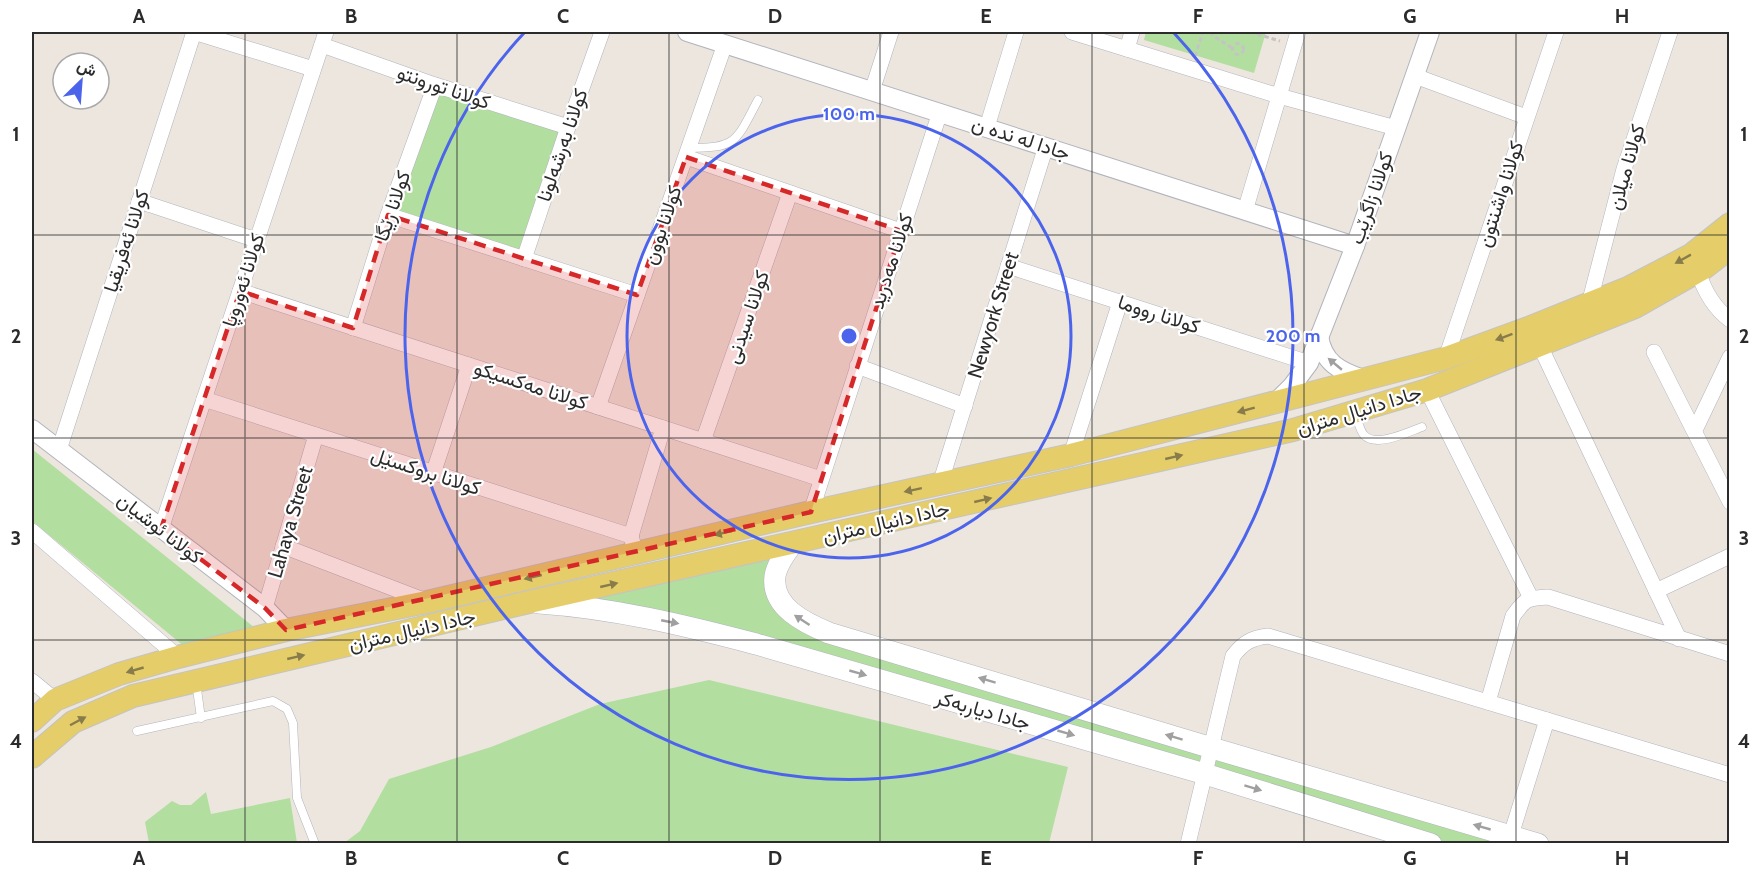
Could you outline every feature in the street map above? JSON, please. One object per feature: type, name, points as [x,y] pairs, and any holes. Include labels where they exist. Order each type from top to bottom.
[{"type":"main road","name":"جادا دانيال متران","points":[[32,722],[55,700],[119,674],[178,657],[286,630],[427,602],[634,545],[811,512],[1071,455],[1446,358],[1628,288],[1691,255],[1730,224]]},
{"type":"main road","name":"جادا دانيال متران","points":[[32,757],[73,722],[133,696],[529,602],[1282,433],[1355,412],[1427,390],[1635,307],[1698,271],[1730,248]]},
{"type":"main road","name":"جادا دیاربه‌كر","points":[[793,543],[775,574],[775,590],[789,610],[810,625],[828,633],[1538,843]]},
{"type":"main road","name":"جادا دیاربه‌كر","points":[[529,602],[610,610],[690,627],[767,647],[1205,774],[1431,843]]},
{"type":"main road","points":[[232,644],[239,671]]},
{"type":"street","points":[[194,32],[313,69]]},
{"type":"street","name":"كولانا ئه‌فریقیا","points":[[59,450],[194,32]]},
{"type":"street","name":"كولانا به‌رشه‌لونا","points":[[524,259],[568,127],[603,32]]},
{"type":"street","name":"جادا له نده ن","points":[[687,32],[1355,246]]},
{"type":"street","points":[[872,91],[891,32]]},
{"type":"street","points":[[987,127],[1016,32]]},
{"type":"street","points":[[1072,32],[1279,96],[1396,128]]},
{"type":"street","points":[[1127,49],[1132,32]]},
{"type":"street","name":"كولانا زاگرێب","points":[[1276,402],[1309,363],[1355,246],[1430,32]]},
{"type":"street","name":"كولانا واشنتون","points":[[1446,358],[1556,32]]},
{"type":"street","name":"كولانا ميلان","points":[[1589,304],[1624,169],[1670,32]]},
{"type":"street","name":"كولانا تورونتو","points":[[324,38],[435,85],[568,127]]},
{"type":"street","name":"كولانا ئه‌وروپا","points":[[161,529],[324,38]]},
{"type":"street","points":[[1245,211],[1297,38]]},
{"type":"street","name":"كولانا بوون","points":[[598,406],[725,44]]},
{"type":"street","points":[[1416,76],[1526,117]]},
{"type":"street","name":"كولانا رێگا","points":[[353,328],[388,215],[435,85]]},
{"type":"street","name":"كولانا مه‌درید","points":[[811,512],[940,112]]},
{"type":"street","name":"Newyork Street","points":[[940,484],[1046,146]]},
{"type":"street","points":[[687,152],[790,193],[901,231]]},
{"type":"street","name":"كولانا سيدنى","points":[[703,441],[790,193]]},
{"type":"street","points":[[139,201],[256,240]]},
{"type":"street","points":[[388,215],[637,295]]},
{"type":"street","name":"كولانا رووما","points":[[1008,266],[1309,363]]},
{"type":"street","points":[[1698,271],[1708,297],[1716,308],[1730,320]]},
{"type":"street","name":"كولانا مەکسیکو","points":[[240,291],[821,479]]},
{"type":"street","points":[[1071,455],[1120,302]]},
{"type":"street","points":[[1319,336],[1321,347],[1328,360],[1339,369],[1363,379]]},
{"type":"street","points":[[1540,346],[1679,639]]},
{"type":"street","points":[[1654,352],[1730,502]]},
{"type":"street","points":[[1695,430],[1730,357]]},
{"type":"street","points":[[433,474],[469,365]]},
{"type":"street","points":[[857,366],[965,406]]},
{"type":"street","points":[[1427,390],[1531,598]]},
{"type":"street","name":"كولانا بروکسێل","points":[[204,399],[433,474],[634,545]]},
{"type":"street","points":[[634,545],[663,428]]},
{"type":"street","name":"كولانا ئوشيان","points":[[32,429],[265,608],[286,630]]},
{"type":"street","name":"Lahaya Street","points":[[265,608],[316,435]]},
{"type":"street","points":[[32,531],[178,657]]},
{"type":"street","points":[[283,546],[427,602]]},
{"type":"street","points":[[1656,591],[1730,556]]},
{"type":"street","points":[[1488,702],[1513,616],[1521,604],[1531,598],[1548,597],[1730,654]]},
{"type":"street","points":[[1188,843],[1233,656],[1242,645],[1254,638],[1268,636],[1730,775]]},
{"type":"street","points":[[32,681],[55,700]]},
{"type":"street","points":[[1510,835],[1547,720]]},
{"type":"lane","points":[[687,152],[724,146],[739,137],[758,100]]},
{"type":"lane","points":[[1355,412],[1362,433],[1371,440],[1382,440],[1422,427]]},
{"type":"lane","points":[[196,681],[201,718]]},
{"type":"lane","points":[[137,731],[273,701],[286,709],[293,723],[297,798],[315,843]]},
{"type":"path","points":[[1174,32],[1180,32]]},
{"type":"path","points":[[1190,69],[1203,32]]},
{"type":"path","points":[[1210,32],[1215,38],[1232,48]]},
{"type":"path","points":[[1250,32],[1297,38]]},
{"type":"highlighted area","points":[[686,157],[901,231],[811,512],[286,630],[265,608],[161,529],[240,291],[353,328],[388,215],[637,295]]},
{"type":"green space","points":[[1146,32],[1266,32],[1254,73],[1144,40]]},
{"type":"green space","points":[[435,85],[568,127],[524,259],[388,215]]},
{"type":"green space","points":[[32,449],[255,628],[185,647],[32,521]]},
{"type":"green space","points":[[793,543],[775,574],[795,616],[1538,843],[1431,843],[756,644],[529,602]]},
{"type":"green space","points":[[709,680],[1068,767],[1049,843],[344,843],[360,831],[389,779],[491,747],[600,704]]},
{"type":"green space","points":[[206,792],[211,814],[290,798],[297,843],[149,843],[145,822],[172,801],[180,805],[191,805]]}]
